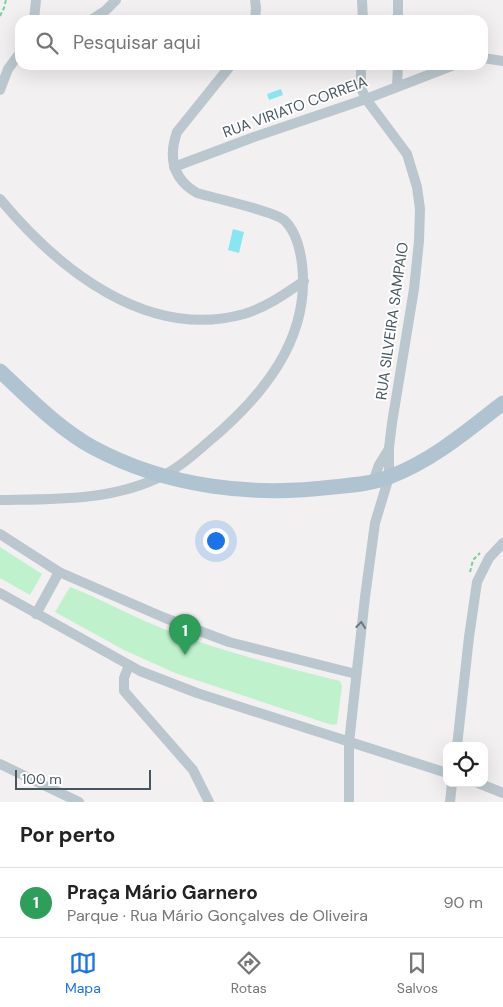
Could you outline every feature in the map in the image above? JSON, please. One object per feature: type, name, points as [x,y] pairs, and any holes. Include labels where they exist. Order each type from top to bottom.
[{"type":"main road","points":[[0,371],[50,417],[92,447],[130,465],[198,484],[233,489],[271,491],[314,490],[373,482],[389,477],[433,456],[503,403]]},
{"type":"street","points":[[34,15],[36,0]]},
{"type":"street","points":[[99,15],[116,0]]},
{"type":"street","points":[[255,0],[255,15]]},
{"type":"street","points":[[362,0],[363,15]]},
{"type":"street","points":[[398,0],[398,15]]},
{"type":"street","points":[[0,90],[4,70],[15,58]]},
{"type":"street","points":[[488,59],[503,61]]},
{"type":"street","points":[[0,500],[80,497],[112,493],[164,475],[183,463],[219,433],[253,399],[270,379],[286,352],[302,308],[304,281],[302,259],[295,234],[282,218],[197,193],[186,187],[179,179],[174,167],[174,142],[177,132],[227,70]]},
{"type":"street","name":"RUA SILVEIRA SAMPAIO","points":[[349,802],[349,742],[356,674],[375,523],[389,477],[389,448],[414,289],[419,242],[420,208],[418,187],[406,154],[366,99],[361,88],[361,70]]},
{"type":"street","points":[[397,86],[398,70]]},
{"type":"street","name":"RUA VIRIATO CORREIA","points":[[174,167],[254,137],[366,99],[440,70]]},
{"type":"street","points":[[0,199],[50,252],[76,272],[112,296],[148,311],[197,319],[244,314],[272,302],[304,281]]},
{"type":"street","name":"RUA SILVEIRA SAMPAIO","points":[[373,482],[379,465],[389,448]]},
{"type":"street","points":[[0,534],[60,572],[165,618],[230,642],[356,674]]},
{"type":"street","points":[[457,742],[477,582],[489,558],[503,543]]},
{"type":"street","points":[[36,614],[60,572]]},
{"type":"street","points":[[0,593],[140,671],[197,693],[443,772]]},
{"type":"street","points":[[130,665],[124,678],[124,691],[193,770],[209,802]]},
{"type":"street","points":[[0,764],[79,802]]},
{"type":"street","points":[[450,802],[452,787]]},
{"type":"street","points":[[488,787],[503,792]]},
{"type":"path","points":[[0,16],[6,0]]},
{"type":"green space","points":[[0,547],[42,574],[30,595],[0,578]]},
{"type":"green space","points":[[70,587],[152,624],[208,645],[340,681],[342,686],[337,724],[332,725],[175,673],[124,650],[55,612]]},
{"type":"water","points":[[281,89],[283,95],[269,100],[267,94]]},
{"type":"water","points":[[233,229],[244,232],[239,253],[228,250]]},
{"type":"place","name":"Praça Mário Garnero","points":[[185,655]]}]
